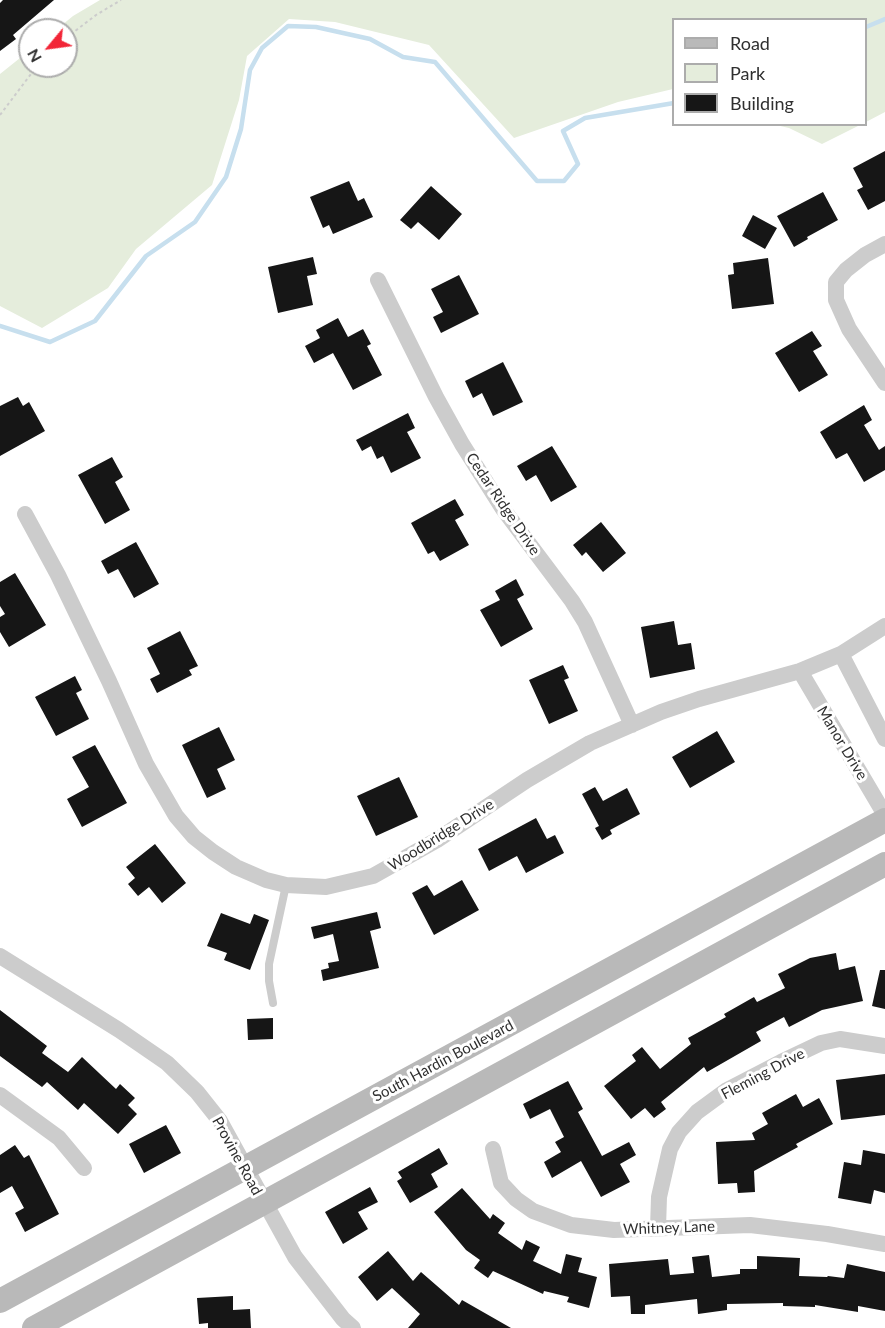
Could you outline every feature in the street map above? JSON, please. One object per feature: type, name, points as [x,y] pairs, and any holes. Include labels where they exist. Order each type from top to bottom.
[{"type":"main road","name":"South Hardin Boulevard","points":[[0,1301],[885,820]]},
{"type":"main road","points":[[34,1328],[885,864]]},
{"type":"street","points":[[885,244],[865,255],[846,270],[836,282],[836,300],[849,329],[885,383]]},
{"type":"street","name":"Cedar Ridge Drive","points":[[378,280],[462,444],[503,509],[572,601],[585,622],[598,646],[632,725]]},
{"type":"street","name":"Woodbridge Drive","points":[[24,514],[58,575],[146,764],[176,816],[194,837],[236,867],[266,880],[286,885],[326,887],[373,876],[437,840],[527,780],[590,743],[699,699],[800,671],[841,654],[885,626]]},
{"type":"street","points":[[841,654],[885,739]]},
{"type":"street","name":"Manor Drive","points":[[800,671],[885,815]]},
{"type":"street","name":"Provine Road","points":[[0,956],[119,1030],[167,1063],[197,1092],[220,1121],[295,1257],[343,1319],[353,1328]]},
{"type":"street","name":"Fleming Drive","points":[[658,1228],[659,1197],[670,1149],[679,1132],[697,1112],[727,1090],[821,1043],[840,1039],[885,1046]]},
{"type":"street","points":[[0,1095],[59,1138],[84,1168]]},
{"type":"street","name":"Whitney Lane","points":[[493,1149],[501,1183],[516,1199],[532,1211],[572,1226],[614,1230],[750,1225],[827,1234],[885,1244]]},
{"type":"lane","points":[[273,1003],[269,964],[286,885]]},
{"type":"path","points":[[78,29],[121,0]]},
{"type":"path","points":[[0,116],[28,78]]},
{"type":"green space","points":[[100,0],[885,0],[885,112],[867,121],[867,18],[672,18],[672,89],[618,102],[514,138],[429,45],[335,22],[289,19],[247,56],[239,100],[212,185],[136,249],[108,288],[42,328],[0,306],[0,74],[18,60],[18,78],[78,78],[78,18],[71,18]]},
{"type":"green space","points":[[780,126],[858,126],[822,144]]},
{"type":"building","points":[[3,0],[54,0],[33,18],[18,18],[18,31],[13,35],[16,39],[0,51],[0,3]]},
{"type":"building","points":[[885,151],[885,201],[868,210],[857,190],[863,187],[853,168]]},
{"type":"building","points":[[349,181],[358,201],[364,198],[373,217],[333,234],[329,225],[323,228],[310,197]]},
{"type":"building","points":[[431,186],[462,214],[439,240],[418,222],[411,229],[400,220]]},
{"type":"building","points":[[823,192],[838,220],[794,247],[777,216]]},
{"type":"building","points":[[753,215],[777,228],[765,249],[742,236]]},
{"type":"building","points":[[313,257],[317,274],[307,276],[313,305],[278,313],[268,267]]},
{"type":"building","points":[[768,258],[774,304],[732,309],[728,275],[734,274],[733,263]]},
{"type":"building","points":[[459,275],[479,314],[441,333],[433,317],[443,312],[431,289]]},
{"type":"building","points":[[338,318],[348,337],[363,329],[371,344],[367,346],[382,375],[353,390],[333,353],[314,363],[305,346],[320,338],[316,330]]},
{"type":"building","points":[[812,331],[822,346],[813,351],[828,375],[799,392],[775,353]]},
{"type":"building","points":[[503,362],[523,402],[493,416],[482,393],[473,398],[465,381]]},
{"type":"building","points":[[18,397],[23,406],[29,402],[45,431],[0,456],[0,406]]},
{"type":"building","points":[[864,405],[872,420],[864,425],[879,450],[885,446],[885,470],[864,482],[847,453],[836,459],[820,432]]},
{"type":"building","points":[[408,413],[415,428],[407,432],[421,458],[391,473],[383,456],[377,459],[371,446],[362,451],[356,440]]},
{"type":"building","points":[[552,446],[577,487],[551,502],[536,475],[526,481],[517,466]]},
{"type":"building","points":[[112,457],[123,477],[115,482],[130,510],[105,524],[78,475]]},
{"type":"building","points":[[455,499],[464,515],[455,520],[469,545],[440,561],[434,551],[428,554],[411,523]]},
{"type":"building","points":[[601,522],[626,553],[603,572],[586,552],[582,556],[573,545]]},
{"type":"building","points":[[136,542],[159,584],[134,598],[118,569],[108,574],[101,561]]},
{"type":"building","points":[[15,573],[46,625],[9,647],[0,632],[0,617],[5,614],[0,606],[0,582]]},
{"type":"building","points":[[516,579],[524,595],[517,599],[533,629],[501,647],[480,610],[500,600],[495,591]]},
{"type":"building","points":[[674,621],[678,645],[691,643],[695,669],[650,678],[641,627]]},
{"type":"building","points":[[180,631],[198,666],[189,670],[192,675],[157,693],[150,679],[160,674],[147,648]]},
{"type":"building","points":[[563,665],[569,678],[564,680],[578,711],[549,724],[529,680]]},
{"type":"building","points":[[75,676],[82,690],[76,693],[89,719],[56,736],[35,697]]},
{"type":"building","points":[[219,727],[235,760],[217,769],[226,789],[207,798],[182,745]]},
{"type":"building","points":[[717,731],[735,762],[690,788],[672,757]]},
{"type":"building","points":[[95,745],[127,803],[82,827],[67,799],[89,787],[72,757]]},
{"type":"building","points":[[399,777],[418,817],[376,836],[357,796]]},
{"type":"building","points":[[595,787],[603,801],[627,788],[640,814],[610,830],[612,834],[602,840],[595,828],[599,826],[582,794]]},
{"type":"building","points":[[536,818],[547,839],[555,835],[564,853],[526,873],[517,856],[489,871],[478,849]]},
{"type":"building","points":[[155,844],[186,883],[162,903],[149,887],[138,896],[128,884],[135,878],[126,867]]},
{"type":"building","points":[[462,880],[479,910],[434,935],[412,893],[427,885],[434,896]]},
{"type":"building","points":[[377,912],[381,928],[370,931],[379,968],[323,981],[321,970],[329,968],[328,963],[339,961],[333,934],[314,939],[311,927]]},
{"type":"building","points":[[221,913],[250,924],[254,914],[269,920],[250,970],[224,960],[227,953],[207,946]]},
{"type":"building","points":[[836,953],[839,970],[855,966],[863,1001],[822,1010],[789,1027],[784,1017],[756,1032],[761,1041],[707,1072],[704,1067],[661,1102],[666,1109],[654,1118],[645,1108],[631,1119],[604,1086],[636,1061],[632,1055],[642,1047],[660,1069],[691,1044],[688,1038],[726,1017],[724,1014],[754,997],[757,1002],[785,988],[778,974],[810,958]]},
{"type":"building","points":[[880,970],[885,970],[885,1009],[872,1006]]},
{"type":"building","points":[[0,1010],[47,1046],[42,1053],[68,1072],[82,1057],[116,1089],[120,1084],[135,1098],[128,1105],[137,1114],[118,1134],[84,1103],[78,1110],[47,1082],[42,1087],[0,1056]]},
{"type":"building","points":[[273,1018],[273,1039],[248,1040],[247,1019]]},
{"type":"building","points":[[885,1074],[885,1115],[841,1120],[836,1080]]},
{"type":"building","points":[[568,1081],[583,1109],[578,1112],[602,1156],[629,1142],[636,1155],[620,1164],[630,1182],[601,1197],[581,1161],[552,1178],[544,1162],[561,1152],[555,1142],[564,1137],[550,1109],[530,1119],[523,1104]]},
{"type":"building","points":[[796,1094],[803,1107],[819,1098],[833,1124],[796,1144],[798,1147],[754,1171],[755,1192],[738,1193],[737,1183],[718,1184],[716,1142],[755,1140],[752,1133],[768,1124],[762,1113]]},
{"type":"building","points":[[166,1125],[181,1153],[144,1173],[129,1144]]},
{"type":"building","points":[[15,1145],[24,1158],[29,1155],[59,1214],[25,1232],[15,1213],[24,1208],[12,1186],[0,1193],[0,1155]]},
{"type":"building","points":[[439,1148],[448,1164],[431,1174],[438,1187],[410,1203],[397,1181],[402,1178],[398,1172]]},
{"type":"building","points":[[863,1150],[885,1154],[885,1193],[874,1190],[871,1204],[838,1198],[844,1162],[861,1165]]},
{"type":"building","points":[[370,1187],[378,1202],[358,1212],[368,1229],[343,1244],[325,1212]]},
{"type":"building","points":[[462,1188],[490,1219],[493,1214],[505,1223],[498,1233],[522,1250],[526,1240],[540,1247],[533,1261],[561,1274],[566,1254],[582,1258],[578,1272],[597,1277],[589,1308],[567,1302],[569,1297],[544,1291],[543,1294],[493,1271],[488,1278],[474,1268],[480,1260],[466,1250],[434,1212]]},
{"type":"building","points":[[388,1251],[413,1281],[421,1272],[459,1305],[462,1300],[511,1328],[408,1328],[420,1314],[392,1288],[377,1301],[358,1277]]},
{"type":"building","points":[[709,1255],[712,1277],[740,1274],[740,1269],[757,1269],[757,1256],[800,1258],[799,1276],[844,1278],[847,1264],[885,1272],[885,1311],[858,1306],[858,1312],[815,1305],[815,1307],[783,1306],[783,1303],[727,1304],[727,1310],[698,1314],[697,1299],[645,1305],[645,1314],[631,1314],[630,1296],[611,1297],[609,1264],[668,1259],[670,1275],[694,1273],[692,1257]]},
{"type":"building","points":[[233,1296],[233,1310],[250,1309],[251,1328],[208,1328],[208,1323],[199,1324],[197,1298]]},
{"type":"waterway","points":[[867,27],[885,19]]},
{"type":"waterway","points":[[0,326],[50,342],[95,321],[146,256],[195,222],[226,177],[241,129],[250,70],[262,48],[288,26],[316,27],[370,39],[403,57],[435,62],[537,181],[564,181],[578,164],[563,131],[585,118],[672,103]]}]
